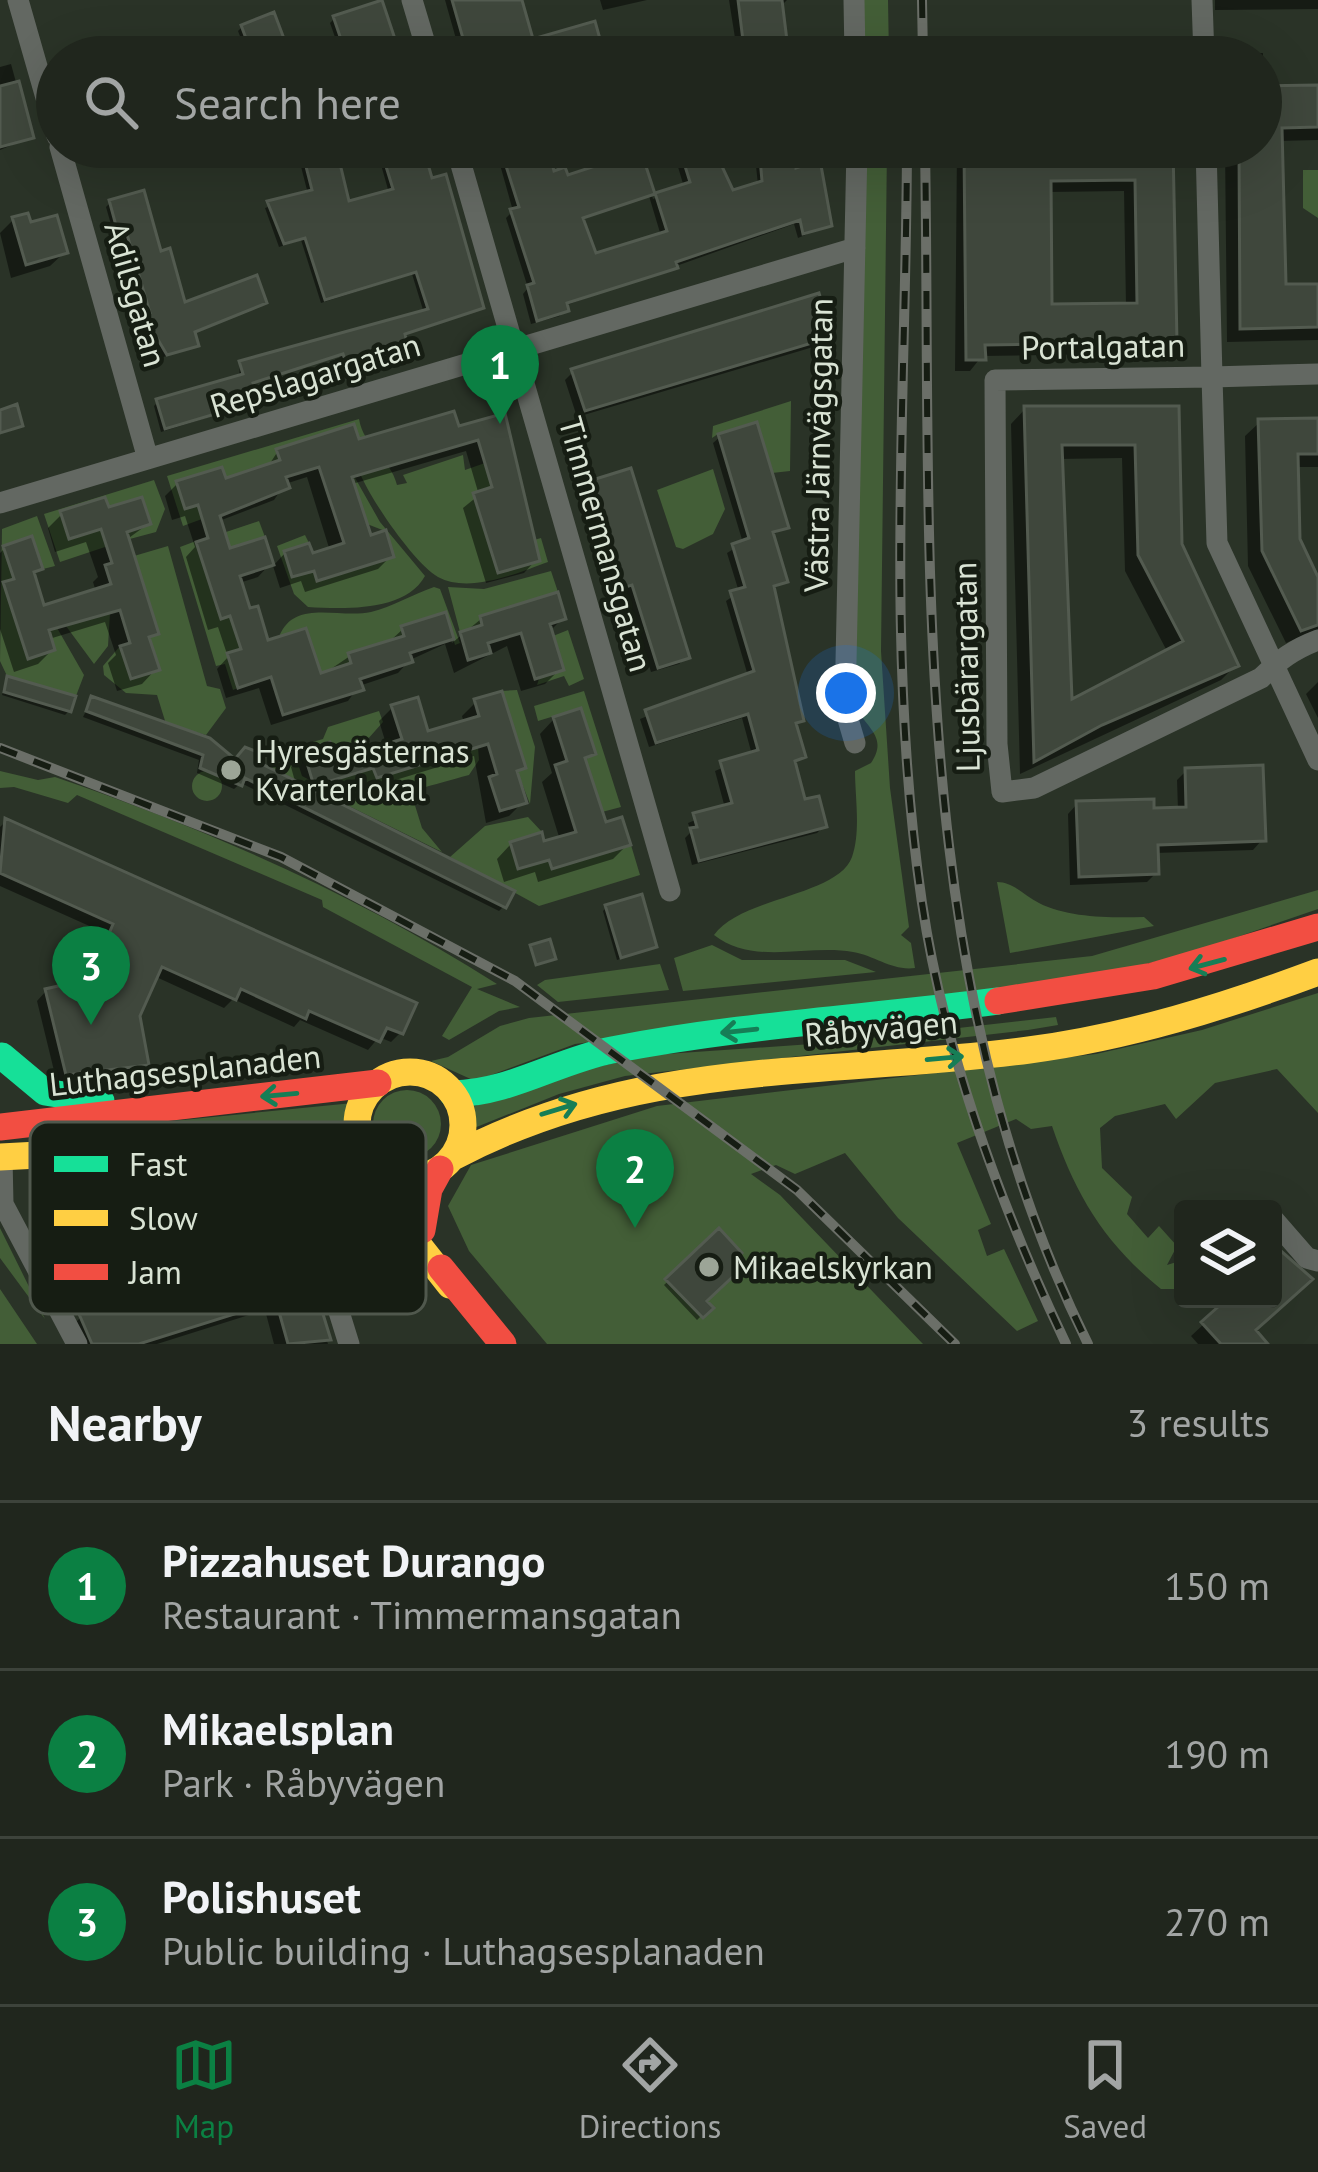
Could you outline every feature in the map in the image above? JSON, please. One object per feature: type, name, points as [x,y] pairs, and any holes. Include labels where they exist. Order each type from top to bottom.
[{"type":"main road","name":"Råbyvägen","points":[[453,1094],[493,1091],[589,1055],[699,1036],[1015,1003],[1112,986],[1209,965],[1318,927]]},
{"type":"main road","name":"Råbyvägen","points":[[446,1163],[481,1138],[590,1100],[692,1082],[1027,1050],[1105,1037],[1222,1007],[1318,972]]},
{"type":"main road","points":[[1,1052],[17,1076],[54,1098],[179,1105]]},
{"type":"main road","points":[[1,1052],[12,1097],[2,1144]]},
{"type":"main road","points":[[361,1122],[358,1113],[378,1083],[404,1073],[424,1074],[453,1094],[463,1122],[429,1189],[426,1207]]},
{"type":"main road","name":"Luthagsesplanaden","points":[[102,1122],[179,1105],[378,1083]]},
{"type":"main road","points":[[426,1174],[446,1163]]},
{"type":"main road","points":[[426,1238],[450,1286]]},
{"type":"main road","points":[[426,1260],[503,1344]]},
{"type":"street","points":[[18,0],[36,63]]},
{"type":"street","points":[[412,0],[423,36]]},
{"type":"street","points":[[854,0],[855,36]]},
{"type":"street","points":[[1202,0],[1203,36]]},
{"type":"street","name":"Adilsgatan","points":[[66,168],[148,459]]},
{"type":"street","name":"Timmermansgatan","points":[[462,168],[670,891]]},
{"type":"street","name":"Västra Järnvägsgatan","points":[[855,742],[845,709],[856,168]]},
{"type":"street","name":"Portalgatan","points":[[1207,168],[1212,377]]},
{"type":"street","name":"Repslagargatan","points":[[0,503],[855,248]]},
{"type":"street","name":"Portalgatan","points":[[994,380],[1318,374]]},
{"type":"street","points":[[1212,377],[1217,543],[1318,760]]},
{"type":"street","name":"Ljusbärargatan","points":[[994,380],[997,744],[1002,792],[1034,788],[1262,678],[1275,664]]},
{"type":"street","points":[[1275,664],[1318,640]]},
{"type":"street","points":[[2,1144],[3,1204],[30,1251]]},
{"type":"street","points":[[1282,1229],[1307,1258],[1318,1261]]},
{"type":"street","points":[[63,1314],[77,1344]]},
{"type":"street","points":[[340,1314],[349,1344]]},
{"type":"green space","points":[[858,0],[888,0],[889,36],[859,36]]},
{"type":"green space","points":[[859,168],[887,168],[881,651],[890,788],[909,927],[901,935],[911,943],[915,968],[853,952],[763,952],[729,944],[714,935],[727,922],[828,880],[852,857],[855,771],[871,763],[878,746],[855,705]]},
{"type":"green space","points":[[1303,170],[1318,170],[1318,218],[1303,208]]},
{"type":"green space","points":[[791,401],[790,471],[772,473],[718,434],[712,438],[713,426]]},
{"type":"green space","points":[[359,419],[397,485],[407,483],[403,475],[463,455],[465,470],[485,463],[534,540],[541,538],[548,562],[479,583],[438,577],[401,539],[364,482],[353,453],[354,424],[277,448],[280,461],[226,478],[222,467],[176,481],[185,509],[198,505],[202,519],[183,526],[167,476]]},
{"type":"green space","points":[[350,469],[380,522],[425,576],[416,588],[389,602],[356,608],[308,607],[294,594],[277,546],[305,535],[309,543],[284,551],[292,577],[314,571],[317,581],[393,557],[385,531],[367,524]]},
{"type":"green space","points":[[713,469],[725,509],[713,534],[683,549],[676,547],[657,490]]},
{"type":"green space","points":[[154,480],[165,509],[156,532],[126,540],[124,533],[151,524],[142,497],[109,507],[105,497],[70,539],[114,525],[120,542],[60,562],[44,514]]},
{"type":"green space","points":[[37,516],[55,566],[43,569],[32,537],[4,546],[14,579],[4,583],[28,659],[55,650],[48,628],[56,626],[84,675],[76,696],[7,676],[0,661],[2,529]]},
{"type":"green space","points":[[259,521],[265,537],[232,553],[226,532]]},
{"type":"green space","points":[[196,541],[221,618],[230,616],[241,649],[238,688],[233,690],[225,664],[216,666],[180,547]]},
{"type":"green space","points":[[168,546],[207,686],[220,689],[226,708],[206,735],[166,724],[157,695],[126,693],[104,675],[103,666],[120,646],[131,679],[159,670],[149,637],[159,633],[134,556]]},
{"type":"green space","points":[[551,571],[558,592],[480,616],[482,625],[460,632],[448,587],[484,589]]},
{"type":"green space","points":[[434,587],[440,589],[460,643],[455,645],[446,613],[404,636],[349,653],[352,666],[321,676],[307,629],[279,637],[286,625],[306,614],[371,612]]},
{"type":"green space","points":[[110,613],[108,646],[94,664],[66,626]]},
{"type":"green space","points":[[568,630],[584,679],[569,686],[564,676],[537,685],[553,636]]},
{"type":"green space","points":[[517,690],[535,747],[530,804],[517,771],[526,768],[502,691]]},
{"type":"green space","points":[[584,691],[621,807],[602,812],[585,758],[595,754],[581,708],[538,721],[534,706]]},
{"type":"green space","points":[[379,711],[383,722],[367,740],[333,750],[330,742],[303,750],[373,768],[478,747],[479,760],[469,775],[391,794],[355,793],[313,781],[298,746],[323,739],[328,727]]},
{"type":"green space","points":[[293,748],[302,776],[349,801],[413,799],[422,828],[442,852],[272,768]]},
{"type":"green space","points":[[0,771],[38,780],[55,777],[282,867],[445,952],[497,984],[477,989],[520,1007],[499,1011],[449,1040],[442,1036],[472,987],[323,907],[322,900],[77,795],[68,803],[14,787],[0,788]]},
{"type":"green space","points":[[207,771],[218,775],[222,786],[218,797],[207,801],[196,797],[192,786],[196,775]]},
{"type":"green space","points":[[528,817],[542,832],[510,842],[518,869],[549,860],[553,869],[631,845],[640,875],[539,906],[450,857],[485,826]]},
{"type":"green space","points":[[997,882],[1063,912],[1144,917],[1154,926],[1010,953]]},
{"type":"green space","points":[[1318,890],[1318,909],[1188,954],[1081,979],[575,1044],[475,1081],[431,1061],[448,1057],[500,1026],[529,1018],[1092,956]]},
{"type":"green space","points":[[712,945],[742,960],[845,960],[876,972],[683,991],[674,958]]},
{"type":"green space","points":[[660,964],[669,990],[558,1002],[537,985],[545,980]]},
{"type":"green space","points":[[1318,993],[1318,1113],[1277,1069],[1215,1083],[1176,1119],[1165,1104],[1115,1116],[1100,1128],[1102,1168],[1132,1197],[1127,1214],[1148,1238],[1159,1226],[1174,1243],[1167,1265],[1174,1263],[1174,1289],[1161,1289],[1108,1235],[1071,1174],[1052,1126],[1031,1129],[1016,1119],[957,1143],[991,1224],[978,1230],[987,1256],[1004,1249],[1038,1321],[1017,1331],[898,1218],[845,1153],[795,1174],[776,1165],[751,1174],[780,1195],[923,1344],[547,1344],[469,1251],[448,1206],[471,1165],[657,1106],[1096,1054],[1202,1030]]},
{"type":"green space","points":[[1056,1017],[1058,1025],[1028,1030],[625,1076],[559,1094],[474,1128],[472,1107],[575,1072],[651,1055],[826,1043]]},
{"type":"green space","points":[[407,1090],[431,1100],[438,1111],[438,1137],[426,1151],[426,1122],[373,1122],[383,1100]]},
{"type":"green space","points":[[353,1103],[351,1122],[162,1122]]},
{"type":"green space","points":[[0,1228],[30,1289],[30,1299],[0,1258]]},
{"type":"green space","points":[[0,1289],[37,1344],[0,1344]]},
{"type":"building","points":[[382,0],[394,36],[340,36],[333,16]]},
{"type":"building","points":[[452,0],[522,0],[532,36],[462,36]]},
{"type":"building","points":[[738,0],[782,0],[786,36],[742,36]]},
{"type":"building","points":[[274,12],[283,36],[245,36],[241,25]]},
{"type":"building","points":[[595,21],[599,36],[543,36]]},
{"type":"building","points":[[19,81],[34,138],[0,147],[0,86]]},
{"type":"building","points":[[1318,85],[1318,127],[1282,128],[1282,86]]},
{"type":"building","points":[[1282,128],[1286,284],[1318,284],[1318,327],[1240,329],[1239,168],[1282,168]]},
{"type":"building","points":[[306,168],[341,168],[349,201],[393,189],[386,168],[429,168],[432,178],[446,174],[484,308],[405,334],[408,347],[401,350],[347,366],[343,354],[253,383],[259,401],[165,429],[156,399],[243,374],[239,361],[428,309],[416,272],[325,300],[305,238],[284,244],[267,201],[312,190]]},
{"type":"building","points":[[507,168],[565,168],[568,175],[589,168],[647,168],[655,194],[583,218],[596,253],[667,231],[655,193],[690,182],[686,168],[723,168],[733,190],[762,181],[761,168],[821,168],[832,226],[803,234],[800,220],[676,262],[678,268],[567,303],[569,311],[537,321],[527,285],[534,283],[510,209],[519,207]]},
{"type":"building","points":[[964,168],[1173,168],[1177,342],[985,345],[986,360],[966,360]],"holes":[[[1135,180],[1137,303],[1052,304],[1051,181]]]},
{"type":"building","points":[[144,190],[161,251],[170,248],[185,302],[257,275],[267,303],[195,332],[199,346],[167,355],[157,338],[144,342],[136,317],[150,313],[126,231],[118,233],[109,200]]},
{"type":"building","points":[[28,213],[31,222],[57,215],[68,253],[26,265],[12,217]]},
{"type":"building","points":[[819,293],[832,337],[585,411],[571,369]]},
{"type":"building","points":[[17,404],[23,426],[0,433],[0,410]]},
{"type":"building","points":[[1024,406],[1179,406],[1182,544],[1239,666],[1102,725],[1034,762]],"holes":[[[1062,445],[1135,445],[1138,555],[1183,641],[1072,699]]]},
{"type":"building","points":[[454,411],[459,426],[505,413],[540,561],[498,573],[473,493],[492,487],[478,440],[352,477],[371,535],[386,530],[394,557],[317,581],[314,571],[292,577],[284,551],[309,543],[313,553],[344,543],[319,467],[286,477],[290,488],[220,516],[230,548],[265,537],[274,565],[240,576],[250,608],[258,606],[268,640],[306,628],[321,673],[351,663],[348,653],[404,636],[401,626],[446,612],[454,639],[410,653],[413,662],[360,679],[364,690],[283,715],[271,677],[238,688],[227,653],[241,649],[230,616],[221,619],[196,542],[208,538],[198,505],[185,509],[176,481],[222,467],[226,478],[280,460],[276,449],[354,424],[359,439]]},
{"type":"building","points":[[1318,418],[1318,454],[1298,454],[1300,539],[1318,577],[1318,625],[1301,631],[1262,551],[1258,419]]},
{"type":"building","points":[[757,422],[789,528],[773,532],[788,582],[774,586],[804,721],[796,723],[806,757],[795,761],[805,799],[819,796],[827,827],[699,861],[690,828],[697,827],[693,813],[732,803],[720,761],[758,750],[748,714],[656,743],[645,710],[754,671],[730,591],[745,587],[732,544],[749,538],[718,434]]},
{"type":"building","points":[[631,468],[690,658],[658,668],[632,585],[622,588],[589,481]]},
{"type":"building","points":[[105,497],[109,507],[142,497],[151,524],[127,532],[159,634],[149,637],[160,670],[131,679],[120,646],[130,643],[120,610],[49,630],[55,650],[28,659],[3,582],[14,579],[3,546],[32,536],[43,569],[34,572],[44,605],[111,584],[105,565],[112,563],[101,529],[69,539],[60,511]]},
{"type":"building","points":[[558,592],[566,619],[550,624],[564,670],[535,679],[521,633],[488,643],[491,653],[468,660],[460,632],[482,625],[480,616]]},
{"type":"building","points":[[7,676],[76,696],[71,712],[4,692]]},
{"type":"building","points":[[502,691],[526,768],[517,771],[527,803],[500,811],[489,777],[497,774],[488,744],[377,778],[373,768],[314,786],[303,750],[330,742],[333,750],[367,740],[370,749],[402,739],[391,705],[418,697],[428,731],[479,716],[474,699]]},
{"type":"building","points":[[91,696],[210,738],[235,759],[245,747],[260,753],[256,761],[515,891],[506,908],[245,778],[242,786],[200,768],[203,755],[86,711]]},
{"type":"building","points":[[581,708],[596,754],[585,758],[606,822],[622,817],[631,845],[552,869],[549,860],[518,869],[510,842],[542,832],[544,841],[576,832],[555,765],[567,761],[553,717]]},
{"type":"building","points":[[1263,765],[1266,841],[1158,845],[1159,874],[1079,877],[1076,801],[1154,799],[1154,808],[1186,807],[1185,768]]},
{"type":"building","points":[[5,818],[417,1003],[403,1034],[387,1028],[380,1042],[309,1011],[306,1019],[241,989],[236,1000],[162,967],[140,1016],[149,1065],[66,1075],[45,989],[90,979],[113,924],[0,873]]},
{"type":"building","points":[[642,894],[657,947],[621,958],[605,905]]},
{"type":"building","points":[[550,939],[556,959],[536,965],[530,945]]},
{"type":"building","name":"Mikaelskyrkan","points":[[719,1228],[742,1253],[734,1261],[741,1269],[707,1301],[714,1308],[703,1318],[665,1279]]},
{"type":"building","points":[[1282,1252],[1313,1279],[1282,1307]]},
{"type":"building","points":[[1217,1308],[1281,1308],[1256,1330],[1268,1344],[1221,1344],[1201,1322]]},
{"type":"building","points":[[79,1314],[235,1314],[139,1344],[92,1344]]},
{"type":"building","points":[[280,1314],[323,1314],[331,1340],[288,1344]]},
{"type":"railway","points":[[922,0],[923,36]]},
{"type":"railway","points":[[907,168],[901,620],[911,809],[922,903],[945,1017],[978,1129],[1066,1344]]},
{"type":"railway","points":[[925,168],[931,605],[940,758],[957,909],[986,1057],[1028,1203],[1088,1344]]},
{"type":"railway","points":[[0,748],[281,857],[515,981],[797,1190],[955,1344]]},
{"type":"traffic: fast","points":[[453,1094],[514,1083],[592,1055],[660,1041],[998,1001]]},
{"type":"traffic: fast","points":[[2,1056],[45,1092],[101,1101]]},
{"type":"traffic: slow","points":[[453,1157],[524,1125],[665,1086],[1066,1044],[1175,1019],[1318,972]]},
{"type":"traffic: slow","points":[[357,1122],[361,1105],[373,1088],[390,1076],[410,1072],[430,1076],[447,1088],[459,1105],[463,1125]]},
{"type":"traffic: slow","points":[[426,1175],[454,1154],[463,1125]]},
{"type":"traffic: slow","points":[[0,1157],[30,1155]]},
{"type":"traffic: slow","points":[[426,1255],[450,1285]]},
{"type":"traffic: jam","points":[[998,1001],[1153,976],[1318,927]]},
{"type":"traffic: jam","points":[[43,1122],[378,1083]]},
{"type":"traffic: jam","points":[[0,1127],[30,1124]]},
{"type":"traffic: jam","points":[[426,1207],[440,1169]]},
{"type":"traffic: jam","points":[[441,1268],[503,1344]]},
{"type":"place","name":"Pizzahuset Durango","points":[[500,424]]},
{"type":"place","name":"Hyresgästernas Kvarterlokal","points":[[231,770]]},
{"type":"place","name":"Polishuset","points":[[91,1025]]},
{"type":"place","name":"Mikaelsplan","points":[[635,1228]]},
{"type":"place","name":"Mikaelskyrkan","points":[[709,1267]]}]
